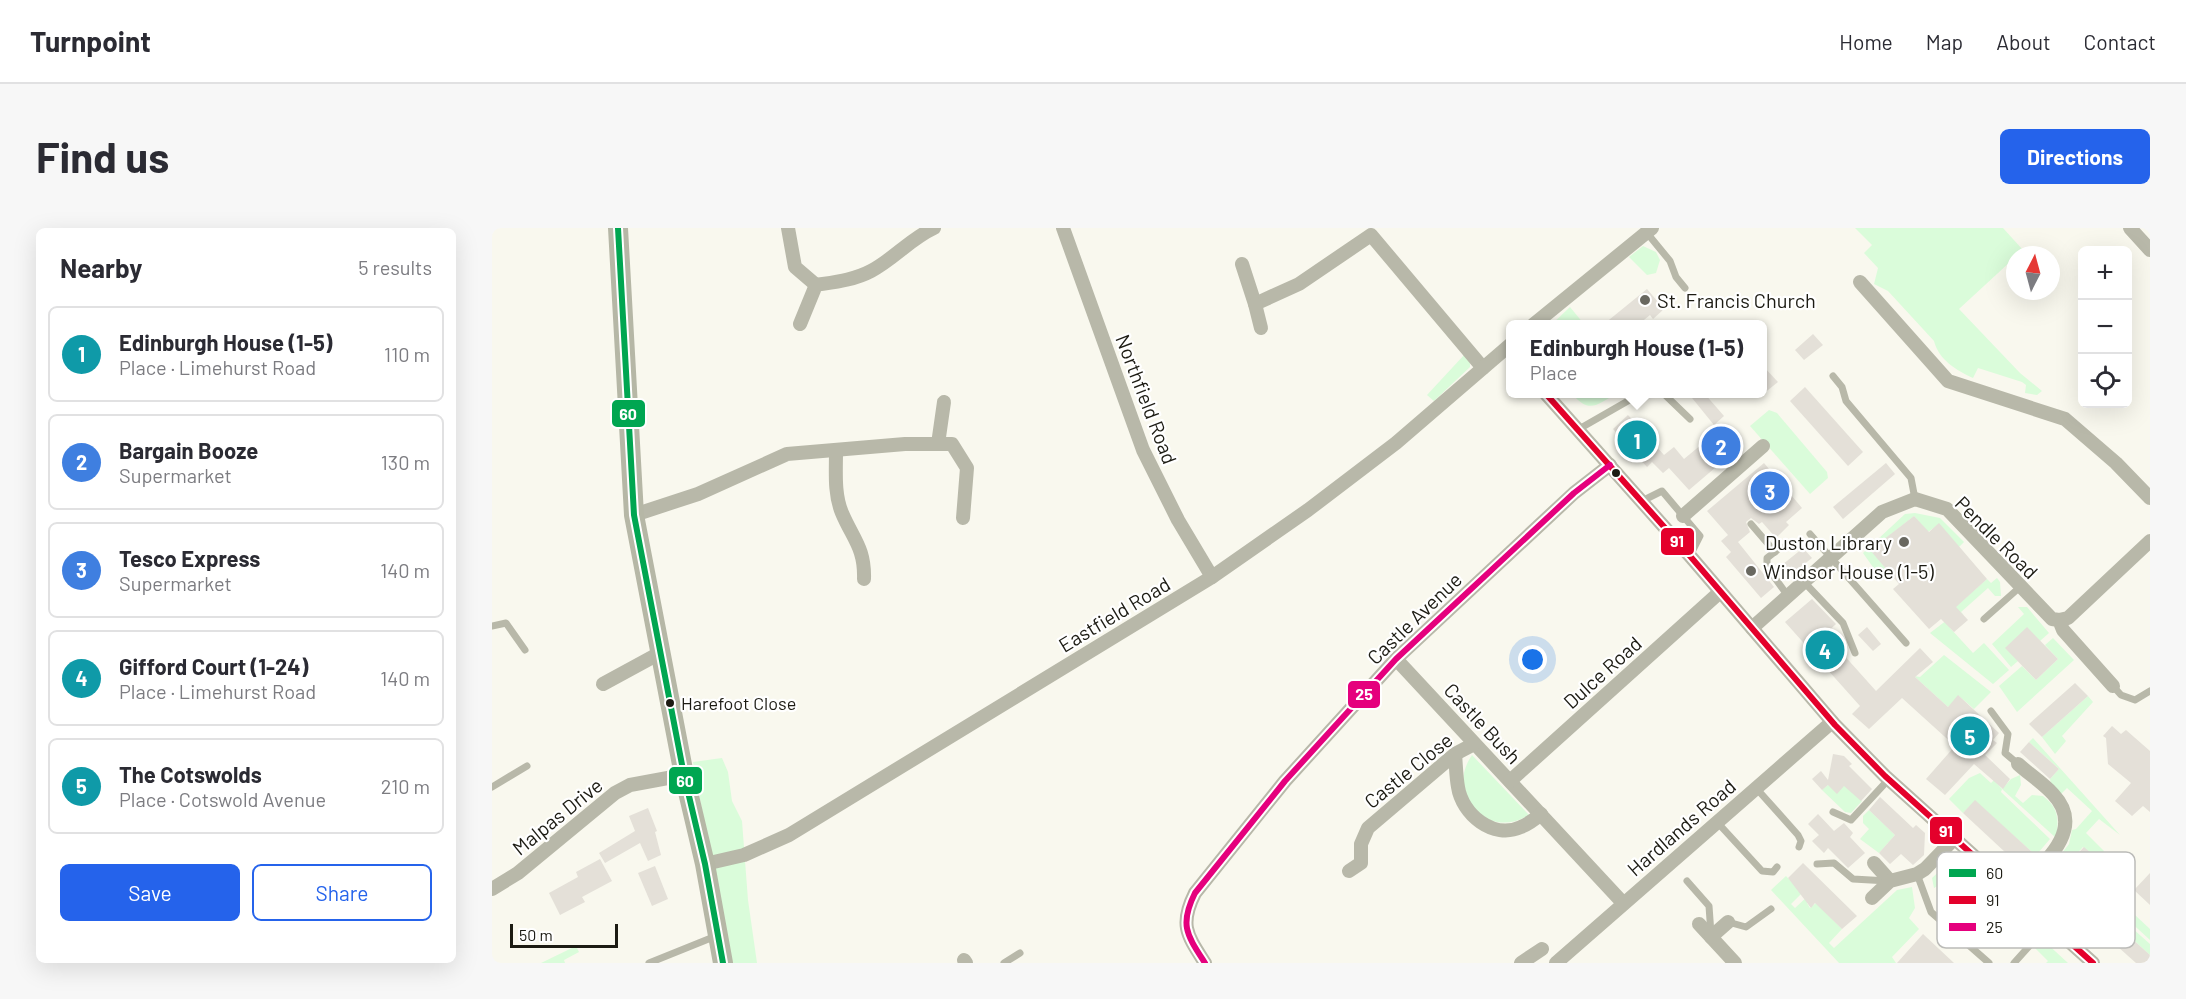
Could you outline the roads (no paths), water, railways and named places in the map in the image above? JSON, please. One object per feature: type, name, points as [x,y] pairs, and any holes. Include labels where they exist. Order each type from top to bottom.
[{"type":"street","points":[[618,228],[634,515],[723,963]]},
{"type":"street","points":[[788,228],[795,267],[816,285],[845,281],[871,271],[924,230]]},
{"type":"street","name":"Northfield Road","points":[[1063,228],[1143,450],[1178,520],[1212,577]]},
{"type":"street","points":[[2130,228],[2150,250]]},
{"type":"street","points":[[1538,320],[1649,231]]},
{"type":"street","points":[[1255,304],[1299,285],[1376,232],[1483,368]]},
{"type":"street","points":[[1242,264],[1262,328]]},
{"type":"street","points":[[1860,282],[1948,381],[2066,418],[2116,463],[2150,498]]},
{"type":"street","points":[[800,324],[816,285]]},
{"type":"street","name":"Eastfield Road","points":[[705,864],[744,855],[789,835],[1212,577],[1308,510],[1396,443],[1483,368],[1506,352]]},
{"type":"street","points":[[1551,398],[1832,722],[1889,779],[1969,852]]},
{"type":"street","points":[[938,444],[944,402]]},
{"type":"street","points":[[634,515],[698,494],[788,454],[809,451],[836,452],[905,444],[952,444],[967,468],[963,518]]},
{"type":"street","points":[[1683,516],[1763,446]]},
{"type":"street","points":[[836,452],[836,492],[842,513],[858,540],[863,555],[864,579]]},
{"type":"street","name":"Castle Avenue","points":[[1205,963],[1188,936],[1185,923],[1187,909],[1195,893],[1285,781],[1396,659],[1574,493],[1610,465]]},
{"type":"street","points":[[1752,628],[1882,512],[1915,499]]},
{"type":"street","name":"Pendle Road","points":[[1915,499],[1947,509],[2052,619],[2059,620],[2063,630],[2113,686]]},
{"type":"street","points":[[2059,620],[2068,618],[2150,541]]},
{"type":"street","name":"Dulce Road","points":[[1510,782],[1720,592]]},
{"type":"street","points":[[603,684],[660,653]]},
{"type":"street","name":"Castle Bush","points":[[1396,659],[1623,903]]},
{"type":"street","name":"Hardlands Road","points":[[1556,963],[1832,722]]},
{"type":"street","name":"Castle Close","points":[[1361,867],[1361,844],[1368,828],[1455,754],[1474,744]]},
{"type":"street","name":"Castle Bush","points":[[1455,754],[1458,788],[1463,803],[1475,820],[1490,828],[1506,830],[1519,828],[1541,814]]},
{"type":"street","points":[[2018,764],[2053,794],[2063,807],[2066,820],[2061,843],[2053,852]]},
{"type":"street","name":"Malpas Drive","points":[[492,889],[518,873],[615,793],[630,785],[684,775]]},
{"type":"street","points":[[1942,852],[1954,839]]},
{"type":"street","points":[[1872,898],[1890,881],[1917,874],[1937,858]]},
{"type":"street","points":[[1874,863],[1890,881]]},
{"type":"street","points":[[1711,937],[1728,922]]},
{"type":"street","points":[[1699,924],[1735,963]]},
{"type":"street","points":[[2076,948],[2093,963]]},
{"type":"street","points":[[1521,963],[1542,949]]},
{"type":"lane","points":[[1649,231],[1685,288]]},
{"type":"lane","points":[[1833,376],[1842,387],[1846,401],[1911,478],[1915,499]]},
{"type":"lane","points":[[1579,429],[1632,398]]},
{"type":"lane","points":[[1669,398],[1690,419]]},
{"type":"lane","points":[[1642,501],[1662,491],[1700,536],[1690,556]]},
{"type":"lane","points":[[1751,524],[1775,552]]},
{"type":"lane","points":[[1810,534],[1906,643]]},
{"type":"lane","points":[[1781,547],[1767,558],[1767,567],[1788,596]]},
{"type":"lane","points":[[1804,582],[1843,623],[1856,653]]},
{"type":"lane","points":[[1984,619],[2020,587]]},
{"type":"lane","points":[[492,626],[506,623],[525,650]]},
{"type":"lane","points":[[2113,686],[2121,695],[2135,700],[2150,691]]},
{"type":"lane","points":[[1991,711],[2008,734],[2006,753],[2018,764]]},
{"type":"lane","points":[[492,787],[527,766]]},
{"type":"lane","points":[[1833,812],[1851,820],[1889,779]]},
{"type":"lane","points":[[1756,788],[1798,836],[1801,841],[1798,847]]},
{"type":"lane","points":[[1717,822],[1762,871],[1773,872],[1777,867]]},
{"type":"lane","points":[[1818,864],[1833,863],[1853,879],[1890,881]]},
{"type":"lane","points":[[1917,874],[1931,912],[1937,917]]},
{"type":"lane","points":[[1687,881],[1708,906],[1711,937]]},
{"type":"lane","points":[[1728,922],[1746,927],[1771,909]]},
{"type":"lane","points":[[649,963],[718,936]]},
{"type":"lane","points":[[1972,948],[1989,963]]},
{"type":"lane","points":[[2014,963],[2027,948]]},
{"type":"lane","points":[[1004,963],[1020,952]]},
{"type":"place","name":"St. Francis Church","points":[[1645,300]]},
{"type":"place","name":"Edinburgh House (1-5)","points":[[1637,440]]},
{"type":"place","name":"Bargain Booze","points":[[1721,446]]},
{"type":"place","name":"Tesco Express","points":[[1770,491]]},
{"type":"place","name":"Duston Library","points":[[1904,542]]},
{"type":"place","name":"Windsor House (1-5)","points":[[1751,571]]},
{"type":"place","name":"Gifford Court (1-24)","points":[[1825,650]]},
{"type":"place","name":"Harefoot Close","points":[[670,703]]},
{"type":"place","name":"The Cotswolds","points":[[1970,736]]}]
